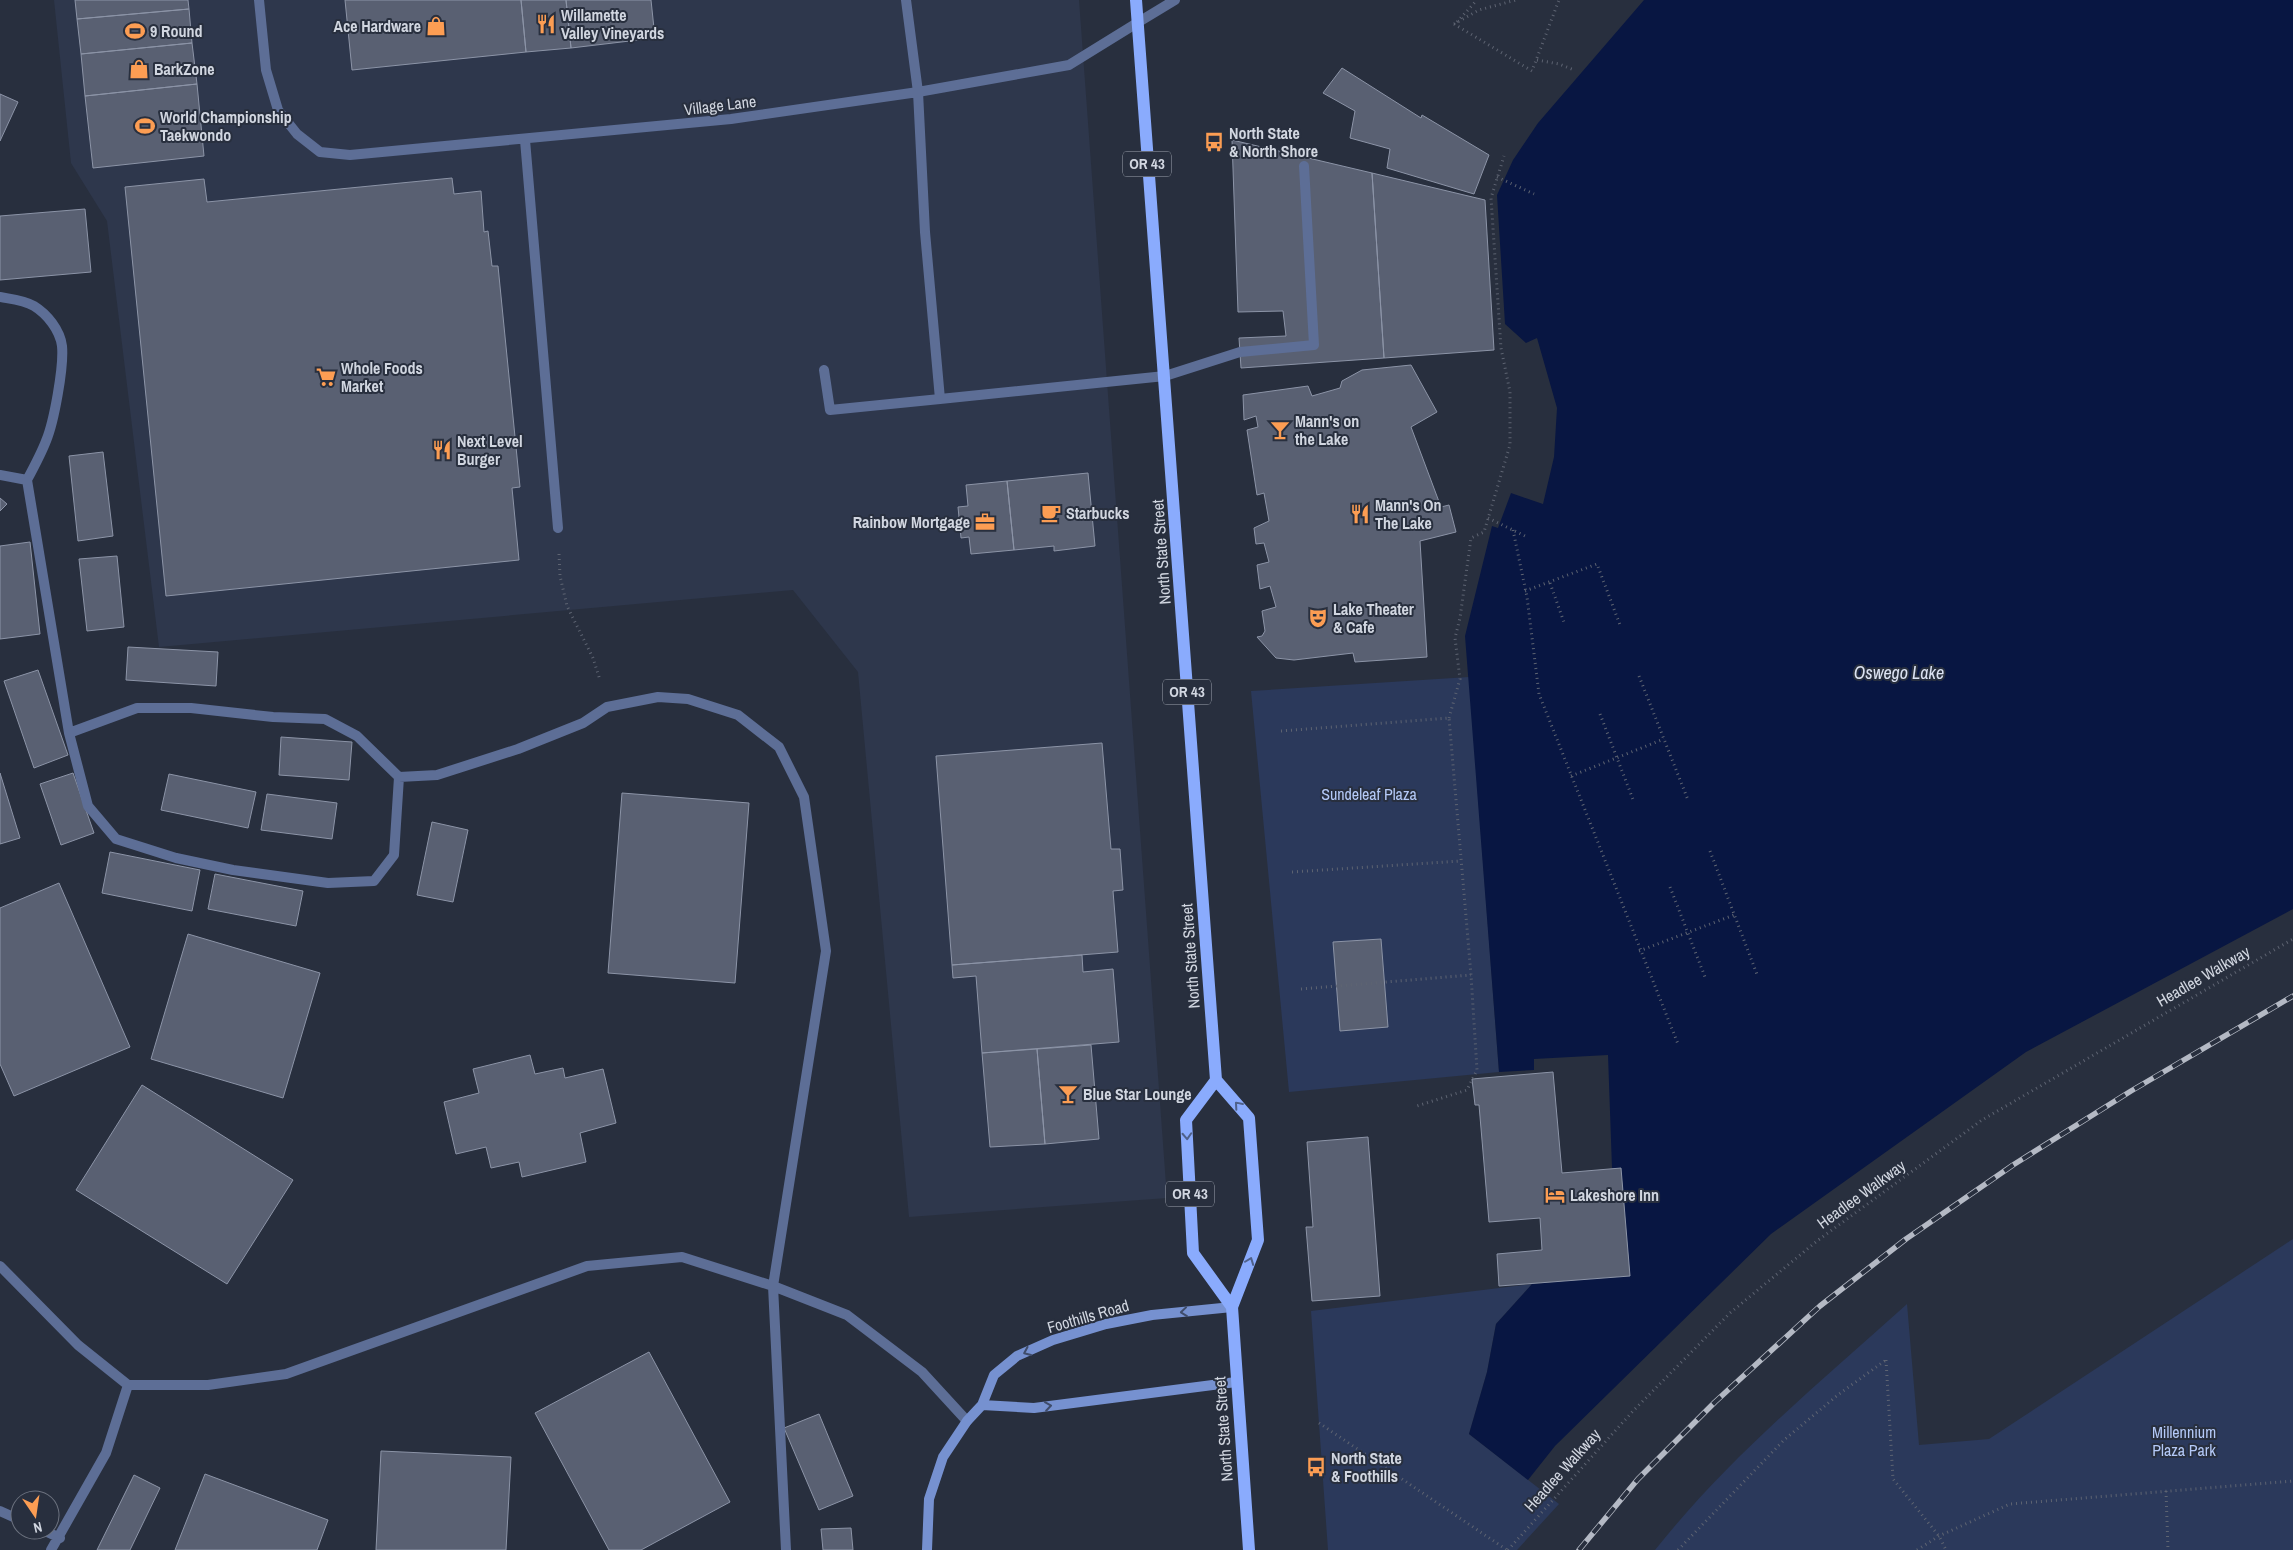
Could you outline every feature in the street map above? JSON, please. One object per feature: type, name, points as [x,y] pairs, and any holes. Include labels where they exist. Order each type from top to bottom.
[{"type":"main road","name":"OR 43","points":[[1136,0],[1137,23]]},
{"type":"main road","name":"North State Street","points":[[1137,23],[1143,125],[1165,376],[1216,1080],[1249,1118],[1258,1240],[1232,1306],[1249,1550]]},
{"type":"main road","name":"OR 43","points":[[1216,1080],[1186,1120],[1193,1253],[1232,1306]]},
{"type":"street","name":"Village Lane","points":[[259,0],[266,70],[278,110],[297,134],[320,152],[350,155],[731,119],[918,92],[1068,65],[1175,0]]},
{"type":"street","points":[[906,0],[918,92],[925,232],[940,399]]},
{"type":"street","points":[[524,140],[558,528]]},
{"type":"street","points":[[824,370],[830,410],[1165,376],[1240,352],[1314,346],[1304,166]]},
{"type":"street","points":[[0,298],[20,300],[34,306],[51,322],[58,333],[62,347],[58,390],[47,440],[28,480],[69,734],[88,806],[116,839],[176,858],[233,870],[328,883],[374,881],[394,855],[399,777]]},
{"type":"street","points":[[0,475],[28,480]]},
{"type":"street","points":[[69,734],[137,708],[191,708],[272,717],[325,719],[357,736],[399,777],[437,775],[518,749],[583,724],[607,707],[658,697],[688,698],[738,715],[779,746],[804,796],[826,951],[773,1286],[786,1550]]},
{"type":"street","points":[[0,1266],[78,1344],[128,1385],[208,1385],[286,1374],[587,1266],[682,1257],[773,1286],[847,1315],[922,1372],[967,1420]]},
{"type":"street","name":"Foothills Road","points":[[927,1550],[930,1499],[943,1457],[967,1420],[982,1405],[994,1375],[1017,1356],[1053,1340],[1116,1322],[1152,1315],[1232,1306]]},
{"type":"street","points":[[982,1405],[1034,1408],[1236,1382]]},
{"type":"street","points":[[60,1538],[106,1453],[128,1385]]},
{"type":"path","points":[[1454,24],[1476,0]]},
{"type":"path","points":[[1454,24],[1479,10],[1516,0]]},
{"type":"path","points":[[1454,24],[1532,71],[1559,0]]},
{"type":"path","points":[[1536,60],[1559,64],[1574,70]]},
{"type":"path","points":[[1417,1106],[1467,1090],[1477,1070],[1472,975],[1449,718],[1460,679],[1455,638],[1460,618],[1471,538],[1484,532],[1510,445],[1510,392],[1501,348],[1491,198],[1504,156]]},
{"type":"path","points":[[1497,177],[1534,194]]},
{"type":"path","points":[[1488,518],[1527,537]]},
{"type":"path","points":[[558,528],[560,576],[567,606],[593,658],[607,707]]},
{"type":"path","points":[[1513,530],[1525,591],[1539,694],[1678,1044]]},
{"type":"path","points":[[1525,591],[1597,564],[1620,625]]},
{"type":"path","points":[[1550,583],[1565,625]]},
{"type":"path","points":[[1639,676],[1688,800]]},
{"type":"path","points":[[1600,714],[1634,802]]},
{"type":"path","points":[[1282,731],[1449,718]]},
{"type":"path","points":[[1571,776],[1664,740]]},
{"type":"path","points":[[1710,851],[1758,977]]},
{"type":"path","points":[[1292,872],[1461,862]]},
{"type":"path","points":[[1670,887],[1705,977]]},
{"type":"path","points":[[1640,951],[1734,914]]},
{"type":"path","name":"Headlee Walkway","points":[[1507,1550],[1633,1411],[1730,1314],[1817,1241],[1982,1120],[2293,939]]},
{"type":"path","points":[[1301,989],[1472,975]]},
{"type":"path","points":[[1678,1550],[1784,1440],[1839,1394],[1886,1360],[1893,1479],[1939,1536],[1946,1550]]},
{"type":"path","points":[[1319,1423],[1507,1550]]},
{"type":"path","points":[[1917,1550],[1939,1536],[2010,1504],[2293,1481]]},
{"type":"path","points":[[2166,1491],[2168,1550]]},
{"type":"shaded area","points":[[54,0],[1079,0],[1167,1198],[909,1217],[858,672],[793,590],[159,647],[107,221],[71,163]]},
{"type":"green space","name":"Sundeleaf Plaza","points":[[1469,677],[1499,1072],[1289,1092],[1251,691]]},
{"type":"green space","name":"Millennium Plaza Park","points":[[2293,1239],[2293,1550],[1655,1550],[1683,1516],[1744,1452],[1907,1304],[1919,1445],[1989,1439]]},
{"type":"green space","points":[[1532,1284],[1496,1324],[1487,1372],[1469,1434],[1559,1504],[1517,1550],[1328,1550],[1311,1311]]},
{"type":"water","name":"Oswego Lake","points":[[1644,0],[2293,0],[2293,909],[2026,1052],[1771,1234],[1555,1446],[1528,1480],[1469,1434],[1487,1372],[1496,1324],[1532,1284],[1630,1275],[1621,1168],[1612,1168],[1608,1055],[1534,1059],[1534,1070],[1499,1072],[1465,636],[1492,526],[1498,528],[1511,493],[1543,504],[1554,457],[1557,408],[1537,338],[1526,343],[1505,324],[1497,195],[1513,160],[1538,123]]},
{"type":"building","points":[[75,0],[188,0],[189,9],[77,19]]},
{"type":"building","name":"Ace Hardware","points":[[345,0],[521,0],[526,52],[352,70]]},
{"type":"building","name":"Willamette Valley Vineyards","points":[[521,0],[566,0],[571,48],[526,52]]},
{"type":"building","points":[[566,0],[651,0],[655,38],[571,48]]},
{"type":"building","name":"9 Round","points":[[189,9],[192,43],[81,54],[77,19]]},
{"type":"building","name":"BarkZone","points":[[192,43],[197,84],[85,96],[81,54]]},
{"type":"building","points":[[1342,68],[1421,118],[1422,115],[1489,155],[1474,194],[1387,168],[1390,149],[1350,138],[1355,111],[1323,93]]},
{"type":"building","name":"World Championship Taekwondo","points":[[197,84],[204,156],[93,168],[85,96]]},
{"type":"building","points":[[0,94],[18,102],[0,141]]},
{"type":"building","points":[[1232,140],[1372,173],[1384,358],[1241,368],[1239,338],[1286,336],[1283,311],[1238,312]]},
{"type":"building","points":[[1372,173],[1485,200],[1494,350],[1384,358]]},
{"type":"building","name":"Whole Foods Market","points":[[452,178],[454,194],[481,191],[484,232],[488,231],[492,266],[498,266],[520,487],[512,488],[519,560],[166,596],[125,187],[204,179],[207,202]]},
{"type":"building","points":[[85,209],[91,272],[0,280],[0,216]]},
{"type":"building","name":"Mann's On The Lake","points":[[1411,365],[1437,412],[1411,427],[1441,507],[1449,505],[1456,532],[1420,541],[1427,657],[1355,662],[1353,653],[1294,660],[1276,658],[1257,637],[1262,636],[1265,631],[1262,611],[1276,607],[1270,586],[1260,589],[1257,565],[1269,562],[1264,543],[1256,544],[1254,528],[1269,521],[1264,493],[1257,495],[1247,430],[1258,427],[1256,416],[1244,420],[1243,395],[1308,386],[1312,396],[1340,388],[1342,381],[1362,370]]},
{"type":"building","points":[[103,452],[113,536],[78,541],[69,456]]},
{"type":"building","name":"Starbucks","points":[[1088,473],[1095,546],[1054,551],[1054,546],[1014,550],[1007,481]]},
{"type":"building","name":"Rainbow Mortgage","points":[[1007,481],[1014,550],[971,554],[969,537],[961,538],[958,507],[968,506],[966,485]]},
{"type":"building","points":[[0,498],[7,504],[0,511]]},
{"type":"building","points":[[30,542],[40,634],[0,639],[0,546]]},
{"type":"building","points":[[117,556],[124,627],[87,631],[79,559]]},
{"type":"building","points":[[128,647],[218,652],[216,686],[126,680]]},
{"type":"building","points":[[38,670],[68,755],[34,768],[4,681]]},
{"type":"building","points":[[281,737],[352,742],[349,780],[279,775]]},
{"type":"building","points":[[1102,743],[1111,849],[1120,849],[1123,890],[1113,891],[1118,952],[952,965],[936,756]]},
{"type":"building","points":[[0,773],[20,838],[0,844]]},
{"type":"building","points":[[73,773],[94,833],[61,845],[40,784]]},
{"type":"building","points":[[169,774],[256,792],[248,828],[161,810]]},
{"type":"building","points":[[622,793],[749,803],[735,983],[608,973]]},
{"type":"building","points":[[267,794],[337,803],[332,839],[261,830]]},
{"type":"building","points":[[432,822],[468,830],[453,902],[417,895]]},
{"type":"building","points":[[110,852],[200,870],[192,911],[102,893]]},
{"type":"building","points":[[215,874],[303,891],[296,926],[208,909]]},
{"type":"building","points":[[59,883],[130,1047],[14,1096],[0,1064],[0,908]]},
{"type":"building","points":[[188,934],[320,973],[283,1098],[151,1059]]},
{"type":"building","points":[[1381,939],[1388,1027],[1340,1031],[1333,942]]},
{"type":"building","points":[[1082,955],[1083,972],[1113,969],[1119,1042],[982,1053],[976,976],[953,978],[952,965]]},
{"type":"building","name":"Blue Star Lounge","points":[[1091,1045],[1099,1139],[1045,1144],[1037,1049]]},
{"type":"building","points":[[1037,1049],[1045,1144],[990,1147],[982,1053]]},
{"type":"building","points":[[530,1055],[535,1074],[563,1068],[565,1078],[603,1069],[616,1123],[580,1133],[586,1162],[522,1177],[519,1162],[491,1168],[486,1147],[456,1154],[444,1102],[479,1093],[473,1069]]},
{"type":"building","name":"Lakeshore Inn","points":[[1553,1072],[1562,1173],[1621,1168],[1630,1276],[1499,1286],[1497,1254],[1542,1250],[1540,1218],[1489,1222],[1479,1105],[1475,1105],[1472,1079]]},
{"type":"building","points":[[142,1085],[293,1180],[227,1284],[76,1190]]},
{"type":"building","points":[[1368,1137],[1380,1296],[1312,1301],[1306,1227],[1313,1227],[1307,1142]]},
{"type":"building","points":[[649,1352],[730,1502],[641,1550],[609,1550],[535,1413]]},
{"type":"building","points":[[819,1414],[853,1496],[819,1510],[784,1428]]},
{"type":"building","points":[[381,1451],[511,1457],[506,1550],[376,1550]]},
{"type":"building","points":[[205,1474],[328,1520],[317,1550],[175,1550]]},
{"type":"building","points":[[134,1475],[160,1488],[130,1550],[97,1550]]},
{"type":"building","points":[[851,1528],[853,1550],[823,1550],[821,1529]]},
{"type":"railway","points":[[1579,1550],[1638,1479],[1715,1402],[1820,1306],[1906,1239],[2013,1165],[2131,1091],[2293,996]]},
{"type":"place","name":"Willamette Valley Vineyards","points":[[546,24]]},
{"type":"place","name":"Ace Hardware","points":[[436,26]]},
{"type":"place","name":"9 Round","points":[[135,31]]},
{"type":"place","name":"BarkZone","points":[[139,69]]},
{"type":"place","name":"World Championship Taekwondo","points":[[145,126]]},
{"type":"place","name":"North State & North Shore","points":[[1214,142]]},
{"type":"place","name":"Whole Foods Market","points":[[326,377]]},
{"type":"place","name":"Mann's on the Lake","points":[[1280,430]]},
{"type":"place","name":"Next Level Burger","points":[[442,450]]},
{"type":"place","name":"Starbucks","points":[[1051,513]]},
{"type":"place","name":"Mann's On The Lake","points":[[1360,514]]},
{"type":"place","name":"Rainbow Mortgage","points":[[985,522]]},
{"type":"place","name":"Lake Theater & Cafe","points":[[1318,618]]},
{"type":"place","name":"Blue Star Lounge","points":[[1068,1094]]},
{"type":"place","name":"Lakeshore Inn","points":[[1555,1195]]},
{"type":"place","name":"North State & Foothills","points":[[1316,1467]]}]
